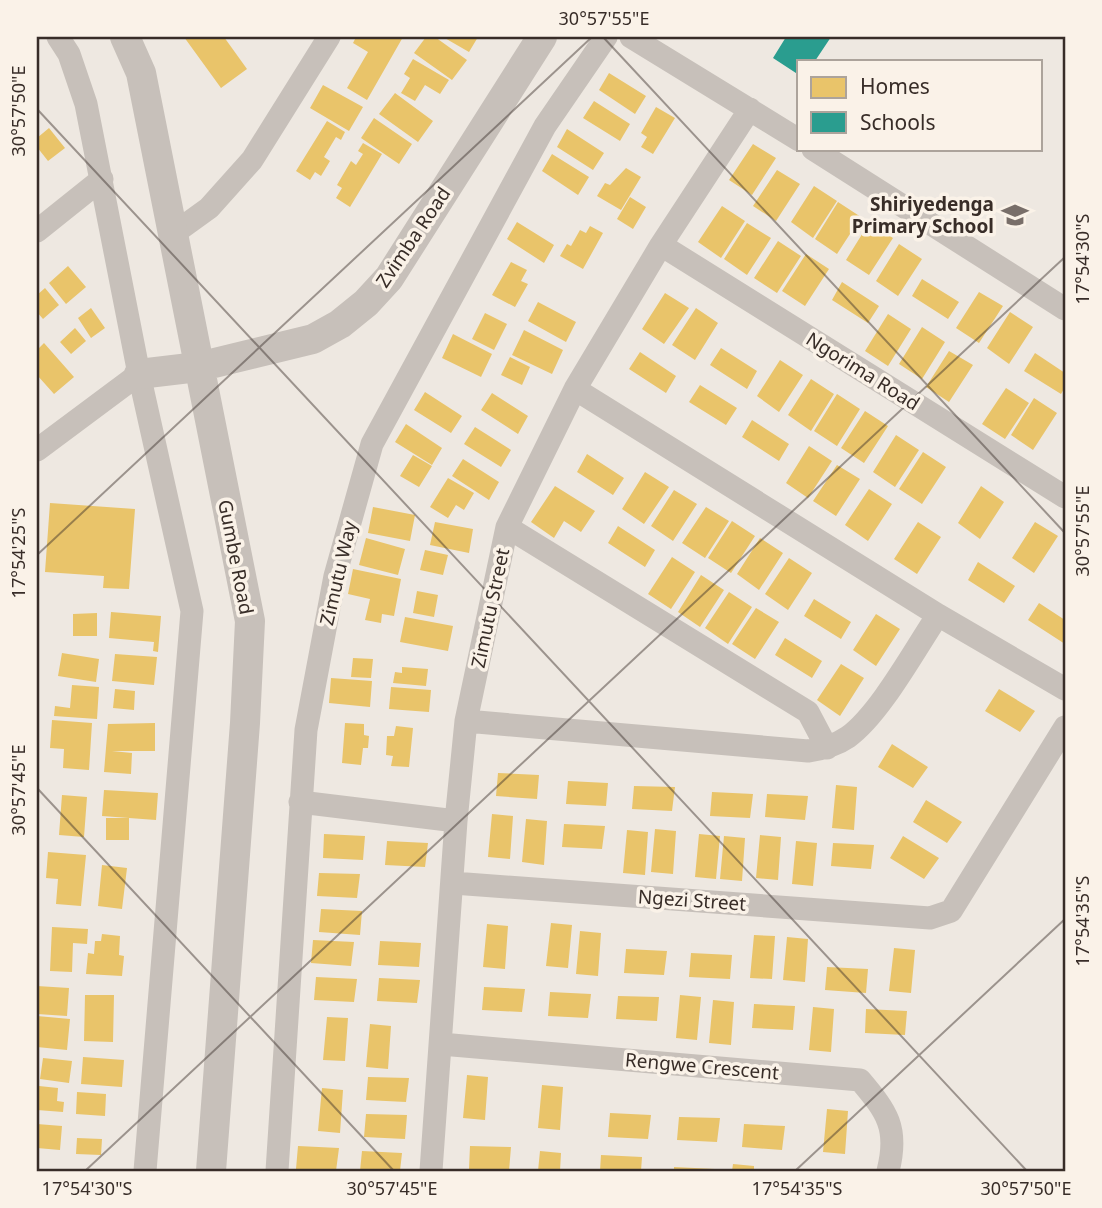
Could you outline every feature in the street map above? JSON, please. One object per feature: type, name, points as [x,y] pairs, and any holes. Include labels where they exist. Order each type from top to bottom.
[{"type":"street","points":[[58,37],[69,54],[86,104],[139,374],[191,611],[145,1171]]},
{"type":"street","name":"Gumbe Road","points":[[125,37],[141,73],[250,621],[246,723],[211,1171]]},
{"type":"street","points":[[173,234],[209,208],[252,160],[329,37]]},
{"type":"street","name":"Zvimba Road","points":[[139,374],[198,367],[313,339],[340,324],[366,303],[389,278],[542,37]]},
{"type":"street","name":"Zimutu Way","points":[[277,1171],[306,730],[335,576],[372,444],[545,125],[606,37]]},
{"type":"street","points":[[631,37],[797,139]]},
{"type":"street","name":"Zimutu Street","points":[[431,1171],[456,821],[467,721],[507,527],[575,389],[661,245],[750,109]]},
{"type":"street","points":[[815,150],[1065,309]]},
{"type":"street","points":[[37,231],[102,179]]},
{"type":"street","name":"Ngorima Road","points":[[661,245],[1065,497]]},
{"type":"street","points":[[37,450],[139,374]]},
{"type":"street","points":[[575,389],[938,615],[1065,689]]},
{"type":"street","points":[[507,527],[808,712],[827,748]]},
{"type":"street","points":[[467,721],[808,751],[827,748],[849,736],[877,705],[938,615]]},
{"type":"street","name":"Ngezi Street","points":[[453,883],[930,918],[951,912],[1065,727]]},
{"type":"street","points":[[300,802],[456,821]]},
{"type":"street","name":"Rengwe Crescent","points":[[441,1044],[860,1080],[883,1107],[893,1133],[888,1171]]},
{"type":"building: Homes","points":[[184,37],[224,37],[247,69],[221,88]]},
{"type":"building: Homes","points":[[356,37],[403,37],[367,100],[347,88],[368,52],[353,43]]},
{"type":"building: Homes","points":[[426,37],[435,37],[467,60],[452,80],[414,53]]},
{"type":"building: Homes","points":[[443,37],[478,37],[469,52]]},
{"type":"building: Homes","points":[[413,59],[449,80],[440,94],[425,85],[415,101],[401,93],[410,78],[404,74]]},
{"type":"building: Homes","points":[[609,73],[646,96],[635,114],[599,90]]},
{"type":"building: Homes","points":[[323,85],[363,107],[349,131],[310,108]]},
{"type":"building: Homes","points":[[395,93],[433,121],[418,142],[379,114]]},
{"type":"building: Homes","points":[[594,101],[630,124],[620,141],[583,118]]},
{"type":"building: Homes","points":[[656,107],[675,118],[653,154],[641,147],[647,137],[641,133]]},
{"type":"building: Homes","points":[[374,118],[412,144],[399,164],[361,138]]},
{"type":"building: Homes","points":[[327,121],[345,132],[341,140],[336,137],[324,157],[330,161],[321,176],[315,172],[310,180],[296,171]]},
{"type":"building: Homes","points":[[49,128],[65,148],[48,161],[37,147],[37,138]]},
{"type":"building: Homes","points":[[567,129],[604,153],[593,170],[557,147]]},
{"type":"building: Homes","points":[[363,143],[382,154],[350,207],[336,198],[342,188],[337,185],[351,161],[356,165],[363,154],[358,151]]},
{"type":"building: Homes","points":[[753,144],[776,158],[752,195],[729,180]]},
{"type":"building: Homes","points":[[552,154],[589,177],[578,195],[542,171]]},
{"type":"building: Homes","points":[[626,168],[641,177],[621,210],[597,196],[605,183],[610,185]]},
{"type":"building: Homes","points":[[777,170],[800,184],[776,221],[753,206]]},
{"type":"building: Homes","points":[[814,186],[837,201],[813,238],[791,222]]},
{"type":"building: Homes","points":[[630,197],[646,207],[633,229],[617,219]]},
{"type":"building: Homes","points":[[838,202],[861,217],[837,254],[815,239]]},
{"type":"building: Homes","points":[[722,206],[745,221],[721,258],[698,242]]},
{"type":"building: Homes","points":[[517,222],[554,245],[544,263],[507,239]]},
{"type":"building: Homes","points":[[747,223],[771,238],[747,275],[724,259]]},
{"type":"building: Homes","points":[[869,223],[893,238],[869,275],[846,260]]},
{"type":"building: Homes","points":[[590,226],[603,233],[583,269],[560,256],[567,244],[571,246],[580,230],[586,233]]},
{"type":"building: Homes","points":[[778,241],[801,256],[777,293],[754,278]]},
{"type":"building: Homes","points":[[899,244],[922,259],[898,296],[876,281]]},
{"type":"building: Homes","points":[[806,254],[829,269],[805,306],[782,291]]},
{"type":"building: Homes","points":[[511,262],[527,270],[521,281],[528,284],[515,307],[492,295]]},
{"type":"building: Homes","points":[[68,266],[86,287],[66,304],[49,283]]},
{"type":"building: Homes","points":[[922,279],[959,302],[948,319],[912,296]]},
{"type":"building: Homes","points":[[842,282],[879,306],[868,323],[832,300]]},
{"type":"building: Homes","points":[[45,288],[59,305],[43,319],[37,312],[37,295]]},
{"type":"building: Homes","points":[[979,292],[1003,306],[979,343],[956,328]]},
{"type":"building: Homes","points":[[665,293],[689,308],[664,344],[642,329]]},
{"type":"building: Homes","points":[[538,302],[576,322],[566,342],[528,321]]},
{"type":"building: Homes","points":[[91,308],[105,328],[91,338],[78,318]]},
{"type":"building: Homes","points":[[696,308],[718,323],[695,360],[672,345]]},
{"type":"building: Homes","points":[[1010,312],[1033,327],[1009,364],[987,348]]},
{"type":"building: Homes","points":[[485,313],[507,324],[494,350],[472,339]]},
{"type":"building: Homes","points":[[888,314],[911,329],[888,366],[865,351]]},
{"type":"building: Homes","points":[[922,327],[945,342],[922,379],[899,364]]},
{"type":"building: Homes","points":[[75,328],[86,341],[71,354],[60,342]]},
{"type":"building: Homes","points":[[524,330],[563,350],[552,374],[512,355]]},
{"type":"building: Homes","points":[[453,334],[492,354],[481,377],[442,358]]},
{"type":"building: Homes","points":[[44,343],[74,377],[54,394],[37,375],[37,350]]},
{"type":"building: Homes","points":[[721,348],[757,371],[747,389],[710,365]]},
{"type":"building: Homes","points":[[949,351],[973,365],[949,402],[926,387]]},
{"type":"building: Homes","points":[[640,352],[676,376],[666,393],[629,369]]},
{"type":"building: Homes","points":[[1035,353],[1065,373],[1065,387],[1061,394],[1024,371]]},
{"type":"building: Homes","points":[[510,357],[530,367],[522,385],[501,375]]},
{"type":"building: Homes","points":[[780,360],[803,375],[779,412],[757,396]]},
{"type":"building: Homes","points":[[811,379],[834,394],[811,431],[788,415]]},
{"type":"building: Homes","points":[[700,385],[737,408],[726,425],[689,402]]},
{"type":"building: Homes","points":[[1006,388],[1029,403],[1005,439],[982,424]]},
{"type":"building: Homes","points":[[425,392],[462,416],[451,433],[414,410]]},
{"type":"building: Homes","points":[[492,393],[528,416],[518,434],[481,410]]},
{"type":"building: Homes","points":[[837,394],[860,409],[837,446],[814,431]]},
{"type":"building: Homes","points":[[1034,398],[1057,413],[1033,450],[1011,435]]},
{"type":"building: Homes","points":[[865,411],[888,426],[864,463],[841,448]]},
{"type":"building: Homes","points":[[752,420],[789,444],[779,461],[742,437]]},
{"type":"building: Homes","points":[[406,424],[442,448],[432,465],[395,442]]},
{"type":"building: Homes","points":[[475,427],[511,450],[501,467],[464,444]]},
{"type":"building: Homes","points":[[896,435],[919,450],[895,487],[873,472]]},
{"type":"building: Homes","points":[[809,446],[832,461],[808,498],[786,483]]},
{"type":"building: Homes","points":[[923,452],[946,467],[922,504],[899,489]]},
{"type":"building: Homes","points":[[587,454],[624,478],[613,495],[577,472]]},
{"type":"building: Homes","points":[[413,455],[432,466],[419,487],[400,476]]},
{"type":"building: Homes","points":[[463,459],[499,482],[489,500],[452,476]]},
{"type":"building: Homes","points":[[837,465],[860,479],[836,516],[813,501]]},
{"type":"building: Homes","points":[[645,472],[669,487],[644,524],[622,509]]},
{"type":"building: Homes","points":[[448,478],[474,493],[464,510],[456,505],[448,518],[430,507]]},
{"type":"building: Homes","points":[[555,486],[595,511],[581,532],[564,521],[554,538],[531,522]]},
{"type":"building: Homes","points":[[981,486],[1004,502],[980,539],[958,523]]},
{"type":"building: Homes","points":[[869,489],[892,504],[868,541],[845,525]]},
{"type":"building: Homes","points":[[674,490],[697,504],[673,541],[651,526]]},
{"type":"building: Homes","points":[[50,503],[135,509],[129,589],[103,588],[104,576],[45,572]]},
{"type":"building: Homes","points":[[373,507],[415,515],[410,541],[368,533]]},
{"type":"building: Homes","points":[[706,507],[729,521],[705,558],[682,543]]},
{"type":"building: Homes","points":[[732,521],[755,536],[731,573],[708,558]]},
{"type":"building: Homes","points":[[435,522],[473,529],[469,553],[430,545]]},
{"type":"building: Homes","points":[[918,522],[941,537],[917,574],[894,559]]},
{"type":"building: Homes","points":[[1035,522],[1058,536],[1034,573],[1012,558]]},
{"type":"building: Homes","points":[[618,526],[655,550],[645,567],[608,543]]},
{"type":"building: Homes","points":[[366,538],[405,549],[398,575],[359,565]]},
{"type":"building: Homes","points":[[760,538],[783,553],[759,590],[737,574]]},
{"type":"building: Homes","points":[[425,550],[448,555],[443,575],[420,570]]},
{"type":"building: Homes","points":[[672,557],[695,572],[671,609],[648,594]]},
{"type":"building: Homes","points":[[789,558],[812,573],[788,610],[765,594]]},
{"type":"building: Homes","points":[[978,562],[1015,586],[1004,603],[968,580]]},
{"type":"building: Homes","points":[[353,569],[401,579],[394,616],[382,614],[381,623],[365,620],[370,599],[348,594]]},
{"type":"building: Homes","points":[[701,575],[724,590],[700,627],[678,612]]},
{"type":"building: Homes","points":[[417,591],[438,595],[434,617],[413,613]]},
{"type":"building: Homes","points":[[729,592],[752,607],[728,644],[705,628]]},
{"type":"building: Homes","points":[[814,599],[851,622],[841,639],[804,616]]},
{"type":"building: Homes","points":[[1039,603],[1065,620],[1065,644],[1028,620]]},
{"type":"building: Homes","points":[[756,608],[779,622],[755,659],[732,644]]},
{"type":"building: Homes","points":[[111,612],[161,616],[158,652],[153,651],[154,642],[109,638]]},
{"type":"building: Homes","points":[[97,613],[97,636],[73,636],[73,614]]},
{"type":"building: Homes","points":[[876,614],[900,629],[876,666],[853,650]]},
{"type":"building: Homes","points":[[405,617],[453,626],[448,651],[400,642]]},
{"type":"building: Homes","points":[[785,638],[822,661],[812,678],[775,655]]},
{"type":"building: Homes","points":[[62,653],[99,659],[96,682],[58,676]]},
{"type":"building: Homes","points":[[115,654],[157,657],[154,685],[112,681]]},
{"type":"building: Homes","points":[[353,658],[373,659],[371,678],[351,677]]},
{"type":"building: Homes","points":[[841,664],[864,678],[840,716],[817,700]]},
{"type":"building: Homes","points":[[402,667],[428,669],[426,686],[393,683],[395,672],[402,673]]},
{"type":"building: Homes","points":[[331,678],[372,681],[370,707],[329,703]]},
{"type":"building: Homes","points":[[72,685],[99,687],[97,719],[54,716],[55,706],[70,708]]},
{"type":"building: Homes","points":[[391,687],[431,690],[429,712],[389,709]]},
{"type":"building: Homes","points":[[115,689],[135,691],[134,710],[113,708]]},
{"type":"building: Homes","points":[[999,689],[1035,711],[1020,732],[985,711]]},
{"type":"building: Homes","points":[[52,720],[92,723],[89,770],[63,768],[64,749],[50,748]]},
{"type":"building: Homes","points":[[155,723],[155,751],[112,751],[132,753],[131,774],[104,772],[108,724]]},
{"type":"building: Homes","points":[[345,723],[364,724],[364,735],[369,736],[368,748],[363,748],[361,765],[342,763]]},
{"type":"building: Homes","points":[[396,726],[413,728],[409,767],[391,766],[393,756],[386,755],[387,736],[394,736]]},
{"type":"building: Homes","points":[[892,744],[928,767],[913,788],[878,767]]},
{"type":"building: Homes","points":[[498,773],[539,775],[537,799],[496,796]]},
{"type":"building: Homes","points":[[568,781],[608,783],[606,806],[566,804]]},
{"type":"building: Homes","points":[[836,785],[857,787],[854,830],[832,828]]},
{"type":"building: Homes","points":[[634,786],[675,787],[672,811],[632,809]]},
{"type":"building: Homes","points":[[104,790],[158,793],[156,820],[102,816]]},
{"type":"building: Homes","points":[[712,792],[753,794],[750,818],[710,816]]},
{"type":"building: Homes","points":[[767,794],[808,796],[805,820],[765,817]]},
{"type":"building: Homes","points":[[62,795],[87,797],[84,837],[59,835]]},
{"type":"building: Homes","points":[[926,800],[962,822],[947,843],[913,822]]},
{"type":"building: Homes","points":[[492,814],[513,816],[510,859],[488,857]]},
{"type":"building: Homes","points":[[106,818],[129,818],[129,840],[106,840]]},
{"type":"building: Homes","points":[[526,819],[547,821],[544,865],[522,862]]},
{"type":"building: Homes","points":[[564,824],[605,826],[602,849],[562,847]]},
{"type":"building: Homes","points":[[655,829],[676,831],[673,874],[651,872]]},
{"type":"building: Homes","points":[[627,830],[648,832],[645,875],[623,873]]},
{"type":"building: Homes","points":[[324,834],[365,836],[363,860],[323,858]]},
{"type":"building: Homes","points":[[699,834],[720,836],[716,879],[695,877]]},
{"type":"building: Homes","points":[[760,835],[781,837],[778,880],[756,878]]},
{"type":"building: Homes","points":[[724,836],[745,838],[742,881],[720,879]]},
{"type":"building: Homes","points":[[903,836],[939,858],[924,879],[890,858]]},
{"type":"building: Homes","points":[[387,841],[428,843],[425,867],[385,865]]},
{"type":"building: Homes","points":[[796,841],[817,843],[813,886],[792,884]]},
{"type":"building: Homes","points":[[833,843],[874,845],[871,869],[831,866]]},
{"type":"building: Homes","points":[[48,852],[86,855],[81,906],[56,904],[58,879],[46,878]]},
{"type":"building: Homes","points":[[102,865],[127,868],[122,909],[98,906]]},
{"type":"building: Homes","points":[[319,873],[360,874],[357,898],[317,896]]},
{"type":"building: Homes","points":[[321,909],[362,911],[360,935],[319,932]]},
{"type":"building: Homes","points":[[551,923],[572,925],[568,968],[546,966]]},
{"type":"building: Homes","points":[[487,924],[508,926],[505,969],[483,967]]},
{"type":"building: Homes","points":[[52,927],[88,929],[87,944],[73,943],[72,972],[50,971]]},
{"type":"building: Homes","points":[[580,931],[601,933],[598,976],[576,974]]},
{"type":"building: Homes","points":[[102,934],[120,936],[119,955],[124,956],[122,976],[86,974],[88,953],[94,954],[95,941],[101,941]]},
{"type":"building: Homes","points":[[754,935],[775,936],[772,979],[750,978]]},
{"type":"building: Homes","points":[[787,937],[808,939],[805,982],[783,980]]},
{"type":"building: Homes","points":[[313,940],[354,942],[351,966],[311,963]]},
{"type":"building: Homes","points":[[380,941],[421,943],[419,967],[378,965]]},
{"type":"building: Homes","points":[[894,948],[915,950],[911,993],[889,991]]},
{"type":"building: Homes","points":[[626,949],[667,951],[664,975],[624,973]]},
{"type":"building: Homes","points":[[691,953],[732,955],[730,979],[689,977]]},
{"type":"building: Homes","points":[[827,967],[868,969],[866,993],[825,990]]},
{"type":"building: Homes","points":[[316,977],[357,979],[354,1002],[314,1000]]},
{"type":"building: Homes","points":[[379,978],[420,980],[417,1003],[377,1001]]},
{"type":"building: Homes","points":[[37,986],[69,988],[67,1016],[37,1014]]},
{"type":"building: Homes","points":[[484,987],[525,989],[522,1012],[482,1010]]},
{"type":"building: Homes","points":[[550,992],[591,994],[588,1018],[548,1016]]},
{"type":"building: Homes","points":[[85,995],[114,995],[113,1042],[84,1041]]},
{"type":"building: Homes","points":[[680,995],[701,997],[697,1040],[676,1038]]},
{"type":"building: Homes","points":[[618,996],[659,997],[657,1021],[616,1019]]},
{"type":"building: Homes","points":[[713,1000],[734,1002],[731,1045],[709,1043]]},
{"type":"building: Homes","points":[[754,1004],[795,1006],[793,1030],[752,1028]]},
{"type":"building: Homes","points":[[813,1007],[834,1009],[831,1052],[809,1050]]},
{"type":"building: Homes","points":[[866,1009],[907,1011],[905,1035],[865,1033]]},
{"type":"building: Homes","points":[[37,1016],[70,1019],[67,1050],[37,1047]]},
{"type":"building: Homes","points":[[327,1017],[348,1018],[345,1061],[323,1060]]},
{"type":"building: Homes","points":[[370,1024],[391,1026],[388,1069],[366,1067]]},
{"type":"building: Homes","points":[[83,1057],[124,1060],[122,1087],[81,1084]]},
{"type":"building: Homes","points":[[43,1058],[72,1061],[69,1083],[40,1079]]},
{"type":"building: Homes","points":[[467,1075],[488,1077],[485,1120],[463,1118]]},
{"type":"building: Homes","points":[[368,1077],[409,1078],[406,1102],[366,1100]]},
{"type":"building: Homes","points":[[542,1085],[563,1087],[560,1130],[538,1128]]},
{"type":"building: Homes","points":[[39,1086],[58,1088],[57,1101],[64,1102],[63,1112],[37,1110]]},
{"type":"building: Homes","points":[[322,1088],[343,1090],[340,1133],[318,1131]]},
{"type":"building: Homes","points":[[77,1092],[106,1094],[105,1116],[76,1114]]},
{"type":"building: Homes","points":[[827,1109],[848,1111],[845,1154],[823,1152]]},
{"type":"building: Homes","points":[[610,1113],[651,1115],[648,1139],[608,1137]]},
{"type":"building: Homes","points":[[366,1114],[407,1115],[405,1139],[364,1137]]},
{"type":"building: Homes","points":[[679,1117],[720,1118],[717,1142],[677,1140]]},
{"type":"building: Homes","points":[[37,1124],[62,1126],[60,1150],[37,1148]]},
{"type":"building: Homes","points":[[744,1124],[785,1126],[782,1150],[742,1147]]},
{"type":"building: Homes","points":[[77,1138],[102,1139],[101,1155],[76,1154]]},
{"type":"building: Homes","points":[[298,1146],[339,1148],[336,1171],[296,1169]]},
{"type":"building: Homes","points":[[470,1146],[511,1147],[509,1171],[469,1169]]},
{"type":"building: Homes","points":[[362,1151],[402,1153],[400,1171],[360,1171]]},
{"type":"building: Homes","points":[[540,1151],[561,1153],[560,1171],[538,1171]]},
{"type":"building: Homes","points":[[601,1155],[642,1157],[641,1171],[600,1171]]},
{"type":"building: Homes","points":[[733,1164],[754,1166],[754,1171],[732,1171]]},
{"type":"building: Homes","points":[[674,1167],[715,1169],[715,1171],[674,1171]]},
{"type":"building: Schools","points":[[786,37],[831,37],[816,60],[797,60],[797,74],[773,58]]},
{"type":"place","name":"Shiriyedenga Primary School","points":[[1015,215]]}]
